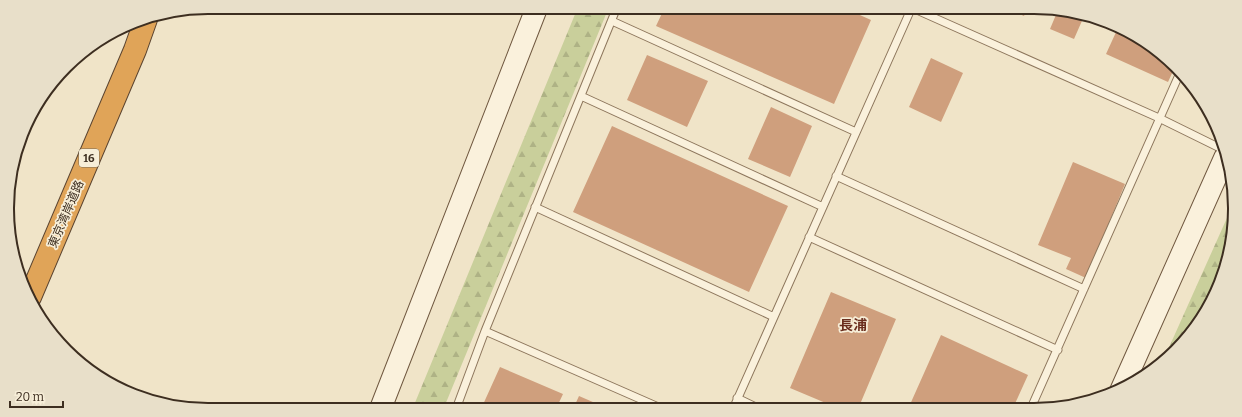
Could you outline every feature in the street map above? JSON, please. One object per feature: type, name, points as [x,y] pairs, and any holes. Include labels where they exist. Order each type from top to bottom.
[{"type":"highway","name":"東京湾岸道路","points":[[32,291],[135,50],[144,25]]},
{"type":"street","points":[[383,403],[534,14]]},
{"type":"street","points":[[1124,381],[1222,163]]},
{"type":"lane","points":[[459,403],[485,331],[614,14]]},
{"type":"lane","points":[[735,403],[908,14]]},
{"type":"lane","points":[[927,14],[1159,118],[1218,147]]},
{"type":"lane","points":[[612,21],[856,132]]},
{"type":"lane","points":[[1033,403],[1178,78]]},
{"type":"lane","points":[[581,96],[823,208]]},
{"type":"lane","points":[[836,176],[1084,289]]},
{"type":"lane","points":[[535,207],[774,317]]},
{"type":"lane","points":[[809,237],[1058,350]]},
{"type":"lane","points":[[485,331],[649,403]]},
{"type":"lane","points":[[737,398],[747,403]]},
{"type":"green space","points":[[575,14],[606,14],[446,403],[415,403]]},
{"type":"green space","points":[[1228,216],[1224,246],[1218,271],[1208,295],[1188,327],[1168,349]]},
{"type":"building","points":[[662,14],[858,14],[871,20],[834,104],[656,26]]},
{"type":"building","points":[[1056,15],[1082,21],[1074,39],[1050,29]]},
{"type":"building","points":[[1116,32],[1152,54],[1172,72],[1168,82],[1106,54]]},
{"type":"building","points":[[647,55],[708,81],[687,127],[627,100]]},
{"type":"building","points":[[931,58],[963,73],[941,122],[909,107]]},
{"type":"building","points":[[771,107],[812,126],[790,177],[748,159]]},
{"type":"building","points":[[612,126],[788,206],[749,292],[573,212]]},
{"type":"building","points":[[1073,162],[1125,184],[1086,278],[1066,269],[1071,258],[1038,245]]},
{"type":"building","points":[[831,292],[896,319],[861,403],[826,403],[790,388]]},
{"type":"building","points":[[941,335],[1028,375],[1015,403],[911,403]]},
{"type":"building","points":[[500,367],[563,394],[559,403],[484,403]]},
{"type":"building","points":[[579,396],[595,403],[576,403]]},
{"type":"district","name":"長浦","points":[[853,325]]}]
